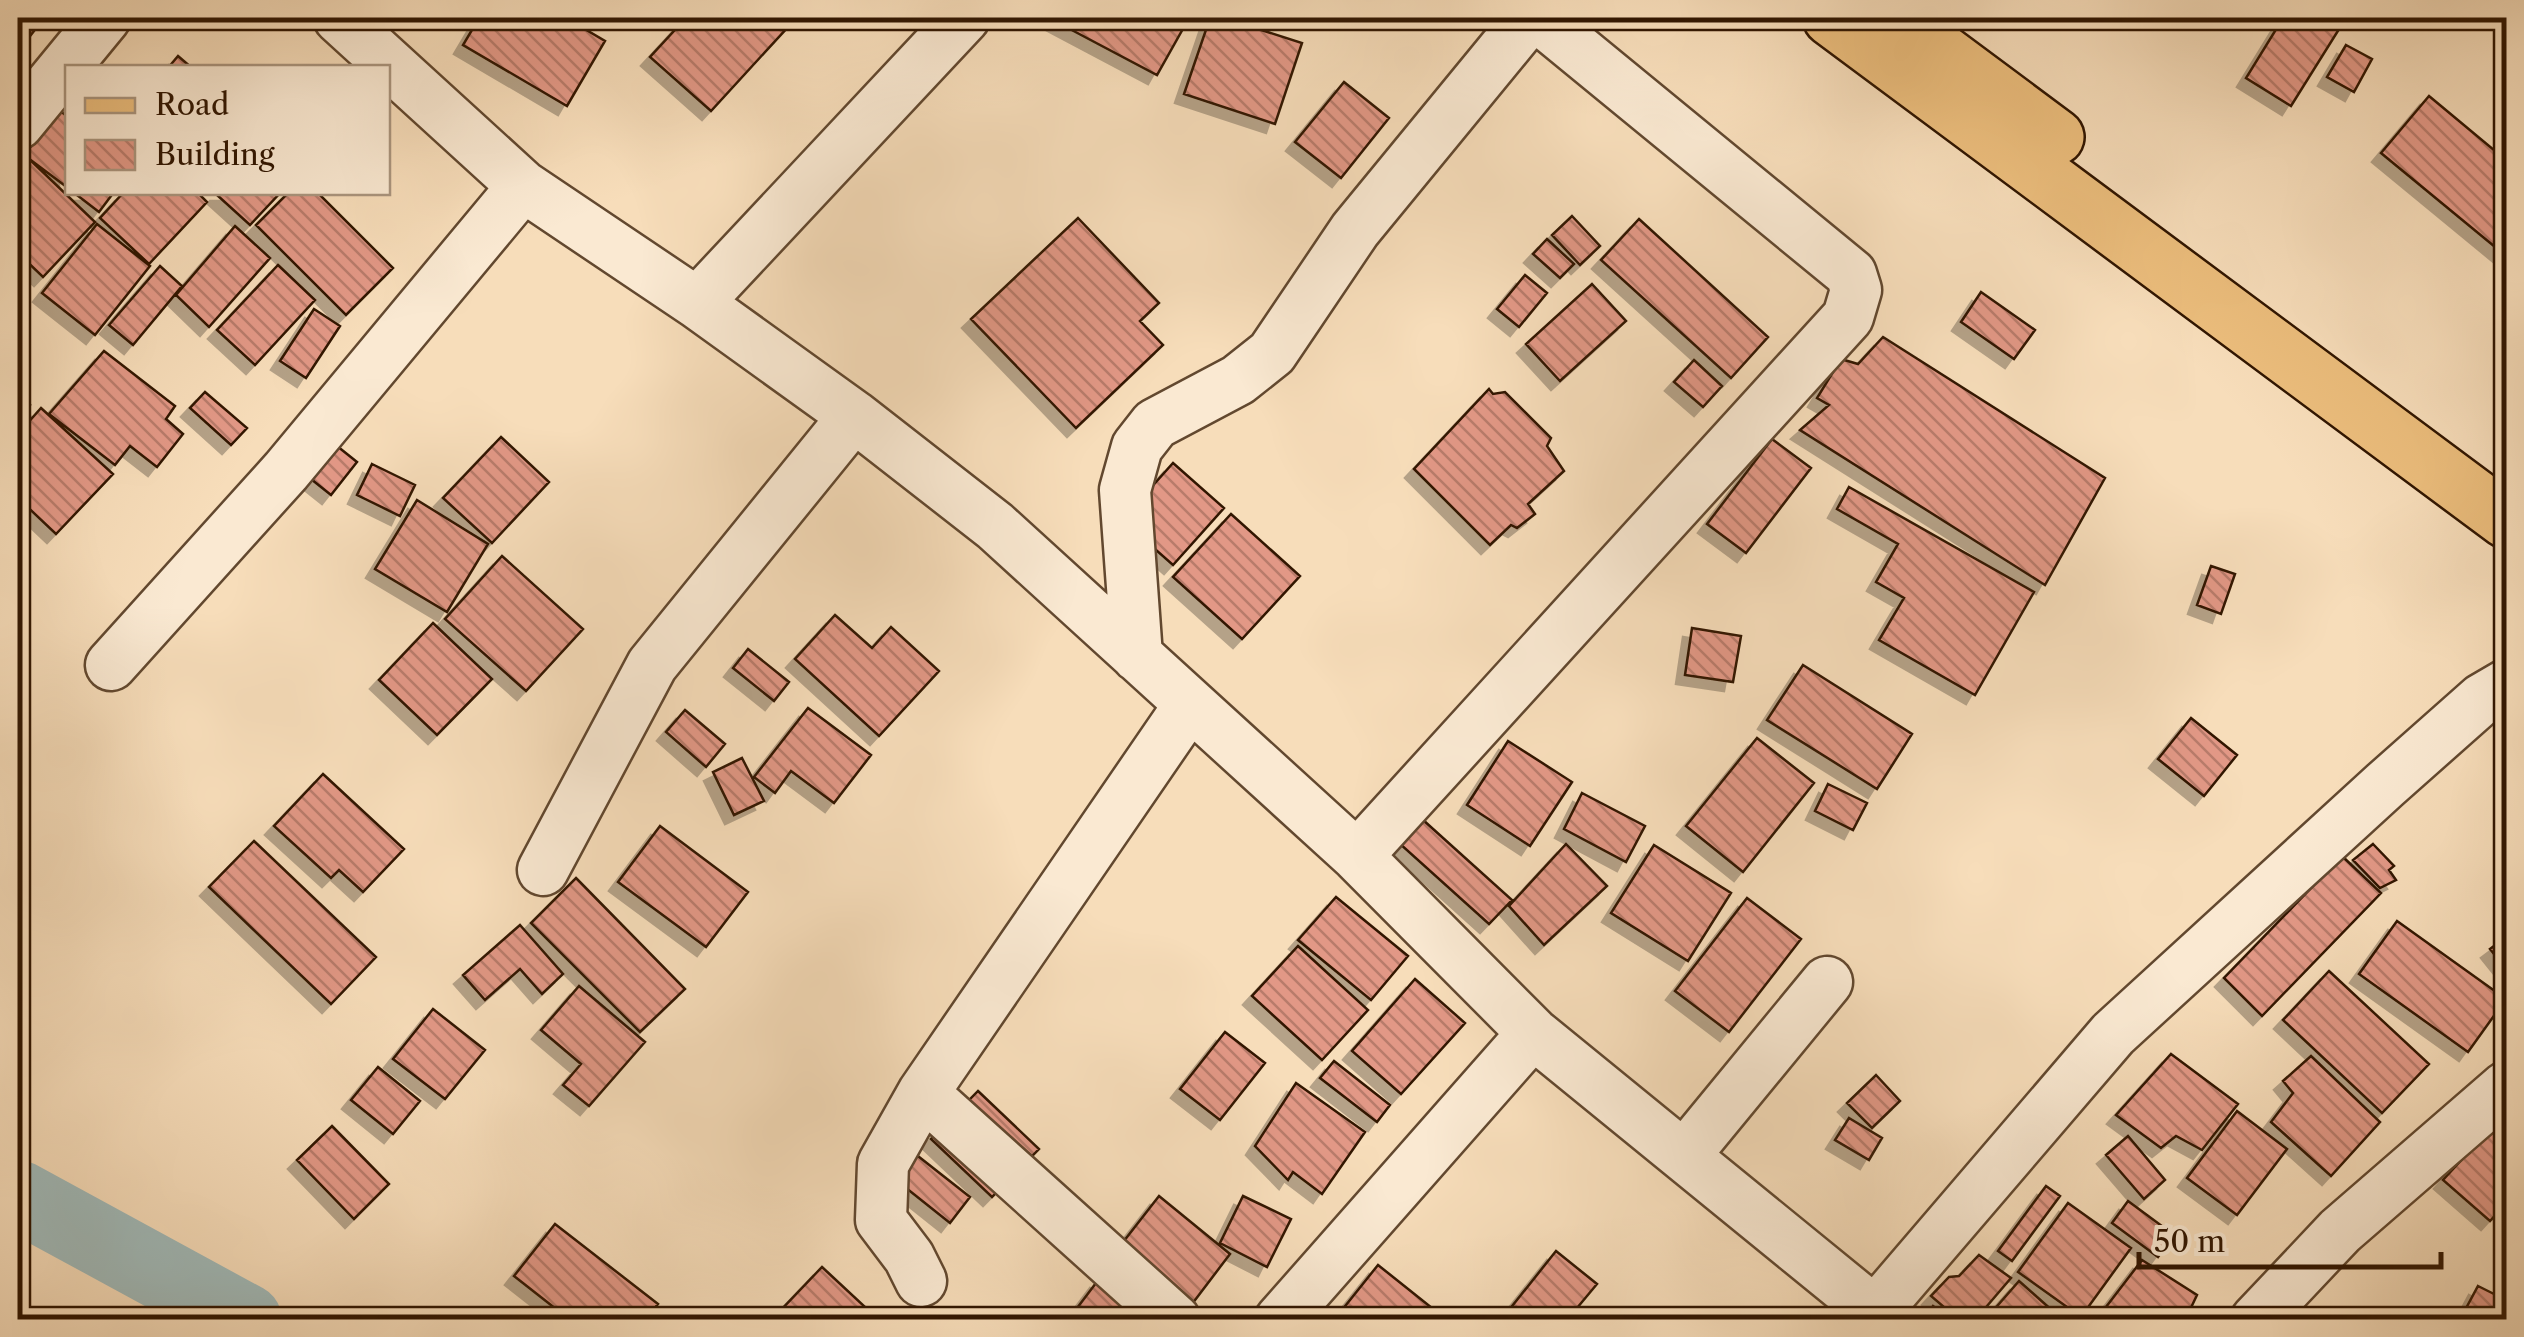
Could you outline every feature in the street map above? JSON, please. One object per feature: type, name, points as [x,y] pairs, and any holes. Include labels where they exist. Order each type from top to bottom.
[{"type":"main road","points":[[1832,18],[1967,95],[2506,474]]},
{"type":"main road","points":[[1896,18],[1967,95],[2506,520]]},
{"type":"street","points":[[66,65],[105,18]]},
{"type":"street","points":[[696,303],[964,18]]},
{"type":"street","points":[[1138,656],[1125,490],[1137,447],[1155,424],[1238,380],[1272,353],[1356,230],[1529,18]]},
{"type":"street","points":[[1357,856],[1848,317],[1856,290],[1851,274],[1539,18]]},
{"type":"street","points":[[359,24],[523,186],[854,416],[995,526],[1357,856],[1533,1033],[1872,1316],[2113,1034],[2498,701]]},
{"type":"street","points":[[18,124],[65,67]]},
{"type":"street","points":[[111,665],[286,470],[523,186]]},
{"type":"street","points":[[543,870],[652,665],[854,416]]},
{"type":"street","points":[[921,1281],[910,1258],[881,1220],[883,1164],[923,1093],[1190,704]]},
{"type":"street","points":[[1684,1156],[1827,982]]},
{"type":"street","points":[[1280,1320],[1533,1033]]},
{"type":"street","points":[[2256,1320],[2340,1231],[2506,1087]]},
{"type":"street","points":[[923,1093],[1175,1320]]},
{"type":"building","points":[[18,18],[44,18],[24,44],[18,39]]},
{"type":"building","points":[[479,18],[566,18],[605,41],[567,106],[463,45]]},
{"type":"building","points":[[686,18],[778,18],[788,27],[711,111],[650,57]]},
{"type":"building","points":[[1049,18],[1189,18],[1157,75]]},
{"type":"building","points":[[1210,18],[1224,18],[1302,43],[1275,124],[1184,94]]},
{"type":"building","points":[[2283,18],[2346,18],[2291,106],[2246,78]]},
{"type":"building","points":[[2346,45],[2372,59],[2354,92],[2327,77]]},
{"type":"building","points":[[178,56],[188,65],[170,65]]},
{"type":"building","points":[[1344,82],[1389,118],[1341,178],[1295,142]]},
{"type":"building","points":[[2429,96],[2506,160],[2506,256],[2381,153]]},
{"type":"building","points":[[59,110],[65,115],[65,186],[24,155]]},
{"type":"building","points":[[24,154],[95,222],[43,277],[18,253],[18,160]]},
{"type":"building","points":[[77,195],[112,195],[99,212]]},
{"type":"building","points":[[121,195],[200,195],[207,202],[149,264],[100,218]]},
{"type":"building","points":[[217,195],[278,195],[250,225]]},
{"type":"building","points":[[286,195],[320,195],[393,268],[346,315],[256,225]]},
{"type":"building","points":[[1572,216],[1600,246],[1580,265],[1552,235]]},
{"type":"building","points":[[1078,218],[1159,303],[1140,321],[1163,345],[1076,428],[971,319]]},
{"type":"building","points":[[1639,219],[1768,337],[1731,378],[1601,260]]},
{"type":"building","points":[[97,224],[150,266],[95,335],[42,293]]},
{"type":"building","points":[[235,226],[270,258],[209,327],[176,295]]},
{"type":"building","points":[[1547,239],[1574,264],[1560,278],[1533,254]]},
{"type":"building","points":[[278,265],[315,300],[255,365],[217,330]]},
{"type":"building","points":[[160,266],[182,286],[133,345],[109,325]]},
{"type":"building","points":[[1525,275],[1547,293],[1519,327],[1497,309]]},
{"type":"building","points":[[1592,284],[1626,321],[1560,381],[1526,344]]},
{"type":"building","points":[[1981,292],[2035,330],[2014,359],[1961,322]]},
{"type":"building","points":[[314,309],[340,326],[306,378],[280,361]]},
{"type":"building","points":[[1883,337],[2105,478],[2045,585],[1800,430],[1829,405],[1817,398],[1841,359],[1858,364]]},
{"type":"building","points":[[104,351],[175,406],[166,419],[183,434],[157,467],[130,446],[115,465],[49,414]]},
{"type":"building","points":[[1694,360],[1722,386],[1703,407],[1674,382]]},
{"type":"building","points":[[1489,389],[1493,394],[1505,392],[1551,438],[1547,446],[1564,471],[1528,504],[1535,514],[1517,528],[1511,525],[1490,545],[1414,469]]},
{"type":"building","points":[[205,392],[247,428],[231,445],[190,408]]},
{"type":"building","points":[[18,395],[30,405],[18,422]]},
{"type":"building","points":[[41,408],[113,474],[56,534],[18,498],[18,434]]},
{"type":"building","points":[[501,437],[549,482],[492,543],[443,498]]},
{"type":"building","points":[[1772,439],[1811,468],[1746,553],[1707,524]]},
{"type":"building","points":[[337,446],[357,462],[331,495],[311,479]]},
{"type":"building","points":[[1173,463],[1224,508],[1173,565],[1122,520]]},
{"type":"building","points":[[372,464],[415,485],[400,516],[357,495]]},
{"type":"building","points":[[1849,487],[2034,592],[1975,695],[1879,640],[1904,598],[1876,582],[1898,544],[1837,509]]},
{"type":"building","points":[[18,500],[28,507],[18,522]]},
{"type":"building","points":[[417,500],[488,544],[447,612],[375,569]]},
{"type":"building","points":[[1231,514],[1300,576],[1242,639],[1173,577]]},
{"type":"building","points":[[502,556],[583,629],[526,691],[445,619]]},
{"type":"building","points":[[2211,566],[2235,574],[2221,614],[2197,605]]},
{"type":"building","points":[[835,615],[872,648],[891,627],[939,671],[879,736],[795,659]]},
{"type":"building","points":[[433,623],[492,679],[437,735],[379,680]]},
{"type":"building","points":[[1692,628],[1741,636],[1733,682],[1685,675]]},
{"type":"building","points":[[748,649],[789,682],[774,701],[733,668]]},
{"type":"building","points":[[1803,665],[1912,734],[1877,789],[1767,720]]},
{"type":"building","points":[[808,708],[871,755],[834,803],[791,771],[775,793],[754,777]]},
{"type":"building","points":[[685,710],[725,744],[706,767],[666,732]]},
{"type":"building","points":[[2191,718],[2237,755],[2204,796],[2158,759]]},
{"type":"building","points":[[1757,738],[1814,783],[1743,872],[1686,826]]},
{"type":"building","points":[[1508,741],[1572,782],[1530,846],[1467,805]]},
{"type":"building","points":[[742,758],[764,801],[734,815],[713,772]]},
{"type":"building","points":[[323,774],[404,849],[363,892],[339,870],[331,878],[274,826]]},
{"type":"building","points":[[1828,784],[1867,803],[1853,830],[1815,811]]},
{"type":"building","points":[[1582,793],[1645,826],[1626,862],[1564,829]]},
{"type":"building","points":[[1422,819],[1512,900],[1489,924],[1399,843]]},
{"type":"building","points":[[660,826],[748,892],[706,947],[618,882]]},
{"type":"building","points":[[254,841],[376,957],[331,1004],[209,887]]},
{"type":"building","points":[[1566,844],[1607,886],[1544,945],[1509,906]]},
{"type":"building","points":[[2373,844],[2394,866],[2389,870],[2396,880],[2380,888],[2353,860]]},
{"type":"building","points":[[1654,845],[1731,893],[1688,961],[1611,913]]},
{"type":"building","points":[[2342,856],[2381,893],[2262,1016],[2224,978]]},
{"type":"building","points":[[576,878],[685,989],[640,1032],[531,923]]},
{"type":"building","points":[[1336,897],[1408,956],[1371,1000],[1298,940]]},
{"type":"building","points":[[1747,898],[1801,939],[1729,1032],[1675,991]]},
{"type":"building","points":[[2397,921],[2506,999],[2468,1052],[2359,974]]},
{"type":"building","points":[[520,925],[563,974],[542,994],[520,969],[485,1000],[463,975]]},
{"type":"building","points":[[2506,937],[2506,969],[2490,949]]},
{"type":"building","points":[[1298,946],[1368,1010],[1322,1060],[1252,996]]},
{"type":"building","points":[[2329,971],[2429,1064],[2382,1113],[2283,1020]]},
{"type":"building","points":[[1415,979],[1465,1023],[1401,1094],[1352,1051]]},
{"type":"building","points":[[579,986],[645,1042],[589,1106],[563,1085],[581,1064],[541,1030]]},
{"type":"building","points":[[433,1009],[485,1050],[445,1099],[393,1059]]},
{"type":"building","points":[[1225,1032],[1265,1063],[1220,1120],[1180,1089]]},
{"type":"building","points":[[2171,1054],[2238,1104],[2202,1150],[2176,1136],[2161,1148],[2116,1115]]},
{"type":"building","points":[[2311,1056],[2380,1122],[2331,1176],[2271,1122],[2293,1093],[2283,1081]]},
{"type":"building","points":[[1334,1061],[1390,1105],[1377,1122],[1320,1078]]},
{"type":"building","points":[[378,1067],[420,1101],[393,1134],[351,1100]]},
{"type":"building","points":[[1876,1075],[1900,1101],[1872,1128],[1847,1103]]},
{"type":"building","points":[[1296,1083],[1365,1132],[1322,1194],[1293,1172],[1288,1180],[1255,1146]]},
{"type":"building","points":[[978,1091],[1039,1149],[992,1197],[931,1139]]},
{"type":"building","points":[[2237,1111],[2287,1149],[2237,1215],[2187,1178]]},
{"type":"building","points":[[2501,1117],[2506,1122],[2506,1214],[2501,1209],[2490,1221],[2443,1180]]},
{"type":"building","points":[[1849,1118],[1882,1138],[1869,1160],[1835,1140]]},
{"type":"building","points":[[332,1126],[389,1184],[354,1219],[297,1160]]},
{"type":"building","points":[[2128,1136],[2165,1180],[2144,1199],[2106,1155]]},
{"type":"building","points":[[895,1138],[970,1197],[950,1223],[876,1164]]},
{"type":"building","points":[[2046,1186],[2060,1196],[2012,1261],[1998,1251]]},
{"type":"building","points":[[1159,1196],[1230,1254],[1189,1308],[1113,1255]]},
{"type":"building","points":[[1243,1196],[1291,1219],[1267,1267],[1220,1243]]},
{"type":"building","points":[[2128,1201],[2174,1235],[2158,1257],[2112,1223]]},
{"type":"building","points":[[2068,1203],[2131,1248],[2081,1317],[2018,1272]]},
{"type":"building","points":[[555,1224],[658,1304],[645,1320],[570,1320],[514,1276]]},
{"type":"building","points":[[1556,1251],[1597,1284],[1567,1320],[1501,1320]]},
{"type":"building","points":[[1979,1255],[2011,1278],[1975,1320],[1959,1320],[1931,1296]]},
{"type":"building","points":[[2142,1260],[2197,1295],[2188,1314],[2193,1320],[2096,1320]]},
{"type":"building","points":[[1378,1265],[1447,1320],[1334,1320]]},
{"type":"building","points":[[822,1267],[864,1306],[852,1320],[791,1320],[781,1310]]},
{"type":"building","points":[[1099,1279],[1153,1320],[1068,1320]]},
{"type":"building","points":[[2019,1281],[2063,1320],[1985,1320]]},
{"type":"building","points":[[2478,1286],[2506,1300],[2496,1320],[2478,1320],[2464,1312]]},
{"type":"building","points":[[1933,1306],[1952,1320],[1934,1320],[1928,1314]]},
{"type":"waterway","points":[[18,1196],[246,1320]]}]
